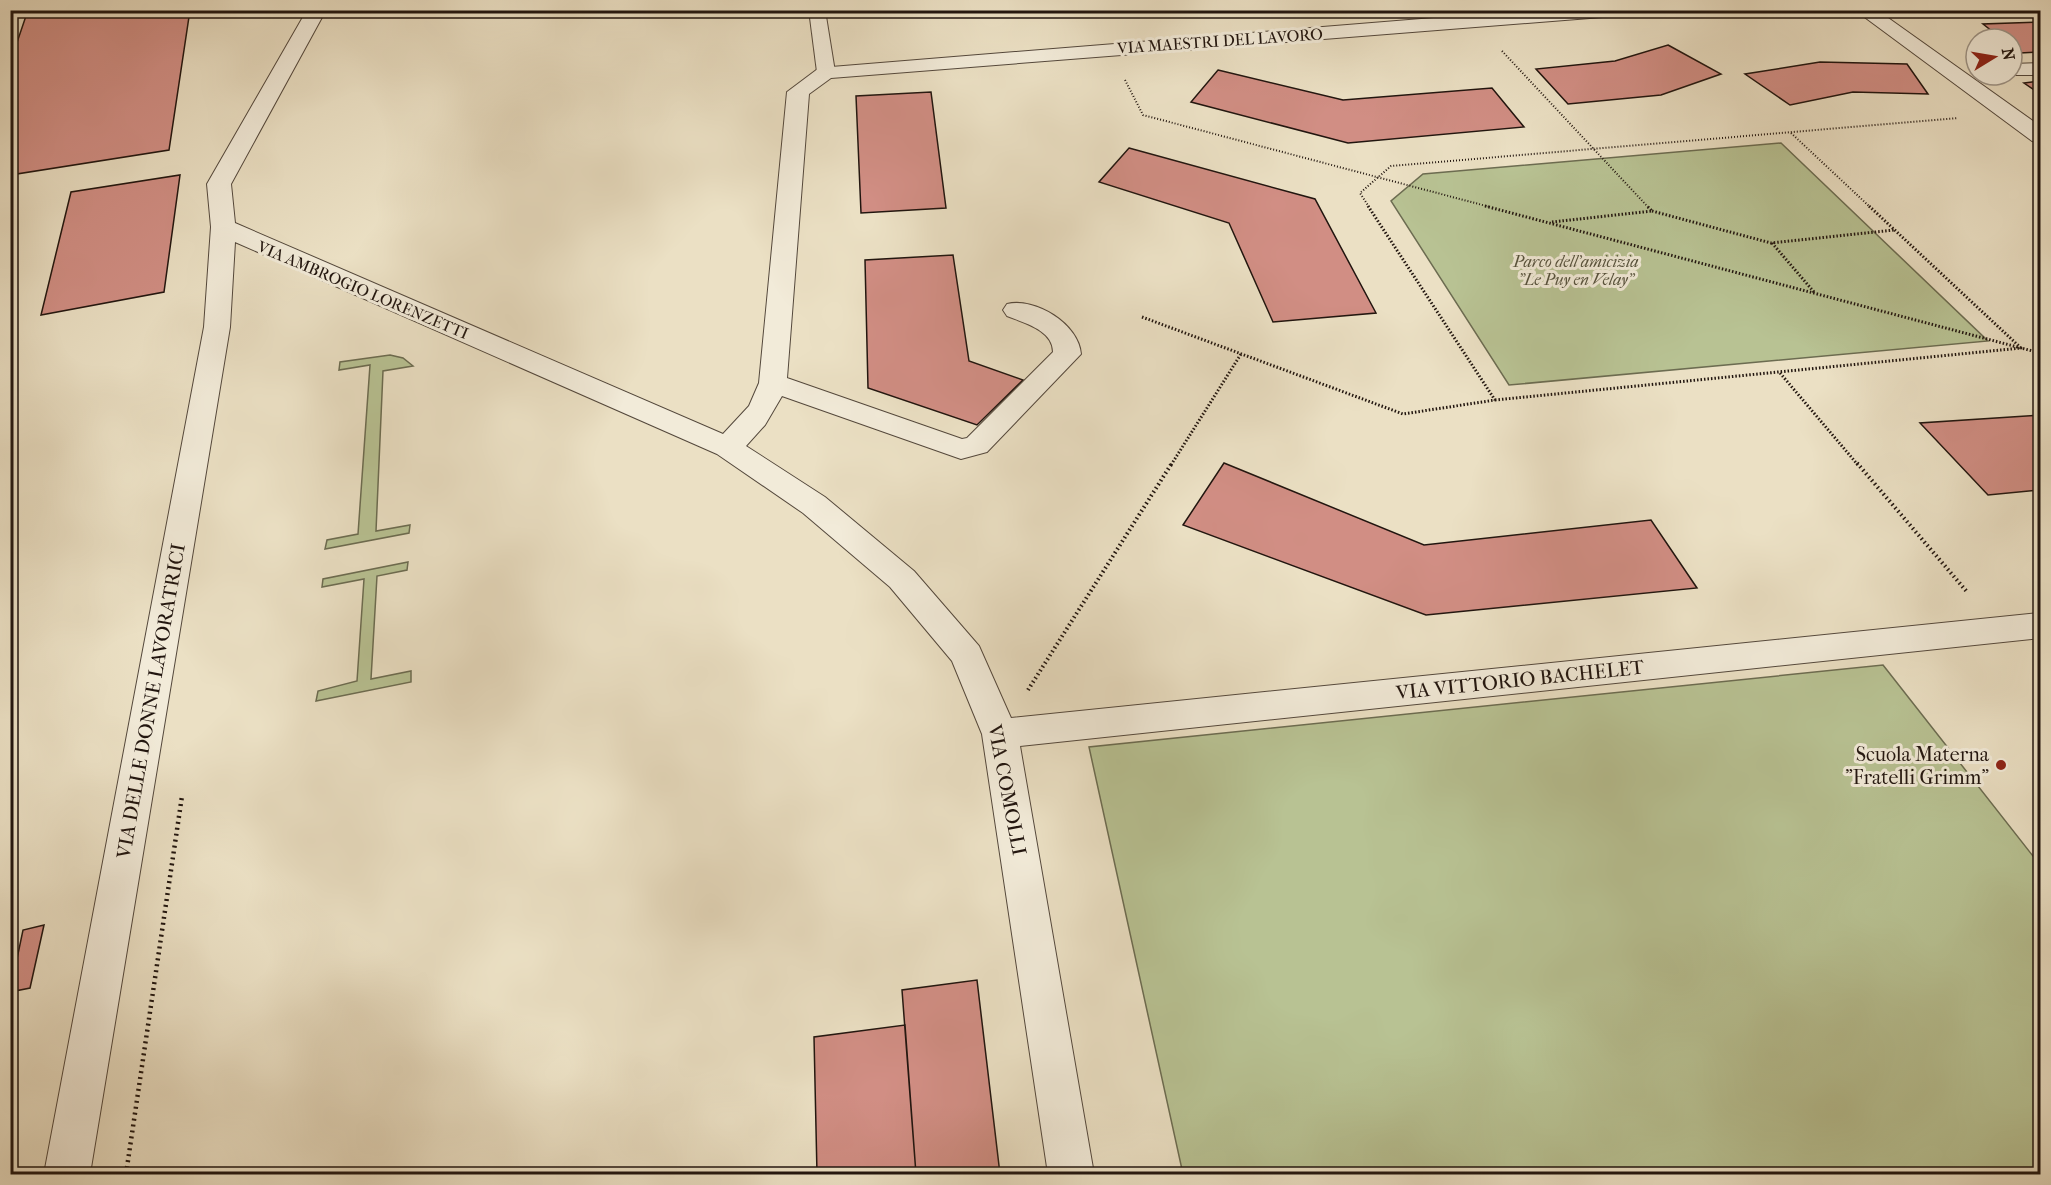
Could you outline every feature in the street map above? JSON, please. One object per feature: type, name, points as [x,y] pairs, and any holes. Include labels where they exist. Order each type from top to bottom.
[{"type":"street","points":[[223,227],[219,184],[316,10]]},
{"type":"street","name":"VIA MAESTRI DEL LAVORO","points":[[826,72],[1615,10]]},
{"type":"street","points":[[1864,10],[2040,136]]},
{"type":"street","points":[[2024,70],[2040,69]]},
{"type":"street","points":[[1950,72],[1964,71]]},
{"type":"street","points":[[727,447],[752,423],[768,402],[773,383],[798,92],[826,72]]},
{"type":"street","name":"VIA AMBROGIO LORENZETTI","points":[[223,227],[264,247],[727,447]]},
{"type":"street","name":"VIA DELLE DONNE LAVORATRICI","points":[[67,1174],[217,327],[223,227]]},
{"type":"street","points":[[773,383],[946,444],[969,449],[977,446],[1067,354],[1067,342],[1057,331],[1016,310]]},
{"type":"street","name":"VIA COMOLLI","points":[[727,447],[814,505],[902,579],[967,656],[1000,734],[1071,1174]]},
{"type":"street","name":"VIA VITTORIO BACHELET","points":[[1000,734],[2040,626]]},
{"type":"lane","points":[[817,10],[826,72]]},
{"type":"path","points":[[1474,21],[1652,211]]},
{"type":"path","points":[[1109,50],[1143,115],[2040,353]]},
{"type":"path","points":[[1495,400],[1360,193],[1391,166],[2010,114]]},
{"type":"path","points":[[1790,132],[2021,348]]},
{"type":"path","points":[[1548,222],[1652,211],[1772,243],[1894,230]]},
{"type":"path","points":[[1772,243],[1815,293]]},
{"type":"path","points":[[1142,317],[1403,414],[1495,400],[2021,348]]},
{"type":"path","points":[[1000,734],[1241,354]]},
{"type":"path","points":[[1780,372],[2000,630]]},
{"type":"green space","name":"Parco dell'amicizia \"Le Puy en Velay\"","points":[[1781,143],[1988,341],[1509,385],[1391,201],[1423,174]]},
{"type":"green space","points":[[390,355],[403,358],[413,366],[383,371],[376,531],[410,525],[409,533],[325,549],[327,540],[358,534],[370,365],[339,370],[340,362]]},
{"type":"green space","points":[[408,562],[407,570],[377,576],[371,679],[411,671],[411,682],[316,701],[318,691],[357,681],[364,579],[322,587],[323,579]]},
{"type":"green space","points":[[1883,665],[2040,865],[2040,1174],[1183,1174],[1089,747]]},
{"type":"building","points":[[28,10],[190,10],[169,150],[10,175],[10,63]]},
{"type":"building","points":[[2040,22],[2040,52],[2024,53],[2024,27],[1987,27],[1983,24]]},
{"type":"building","points":[[1668,45],[1721,74],[1661,95],[1568,104],[1536,69],[1615,61]]},
{"type":"building","points":[[1820,62],[1907,64],[1928,94],[1853,92],[1790,105],[1745,74]]},
{"type":"building","points":[[1218,70],[1343,100],[1492,88],[1524,127],[1348,143],[1191,102]]},
{"type":"building","points":[[2040,81],[2040,94],[2024,83]]},
{"type":"building","points":[[931,92],[946,208],[861,213],[856,96]]},
{"type":"building","points":[[1129,148],[1315,199],[1376,313],[1273,322],[1229,223],[1099,182]]},
{"type":"building","points":[[180,175],[164,292],[41,315],[71,192]]},
{"type":"building","points":[[953,255],[969,361],[1023,380],[977,425],[868,388],[865,260]]},
{"type":"building","points":[[2040,415],[2040,490],[1988,495],[1920,423]]},
{"type":"building","points":[[1224,463],[1424,545],[1651,520],[1697,588],[1426,615],[1183,525]]},
{"type":"building","points":[[44,925],[30,988],[10,992],[23,930]]},
{"type":"building","points":[[977,980],[1000,1174],[916,1174],[902,990]]},
{"type":"building","points":[[905,1025],[916,1174],[817,1174],[814,1037]]},
{"type":"place","name":"Scuola Materna \"Fratelli Grimm\"","points":[[2001,765]]}]
